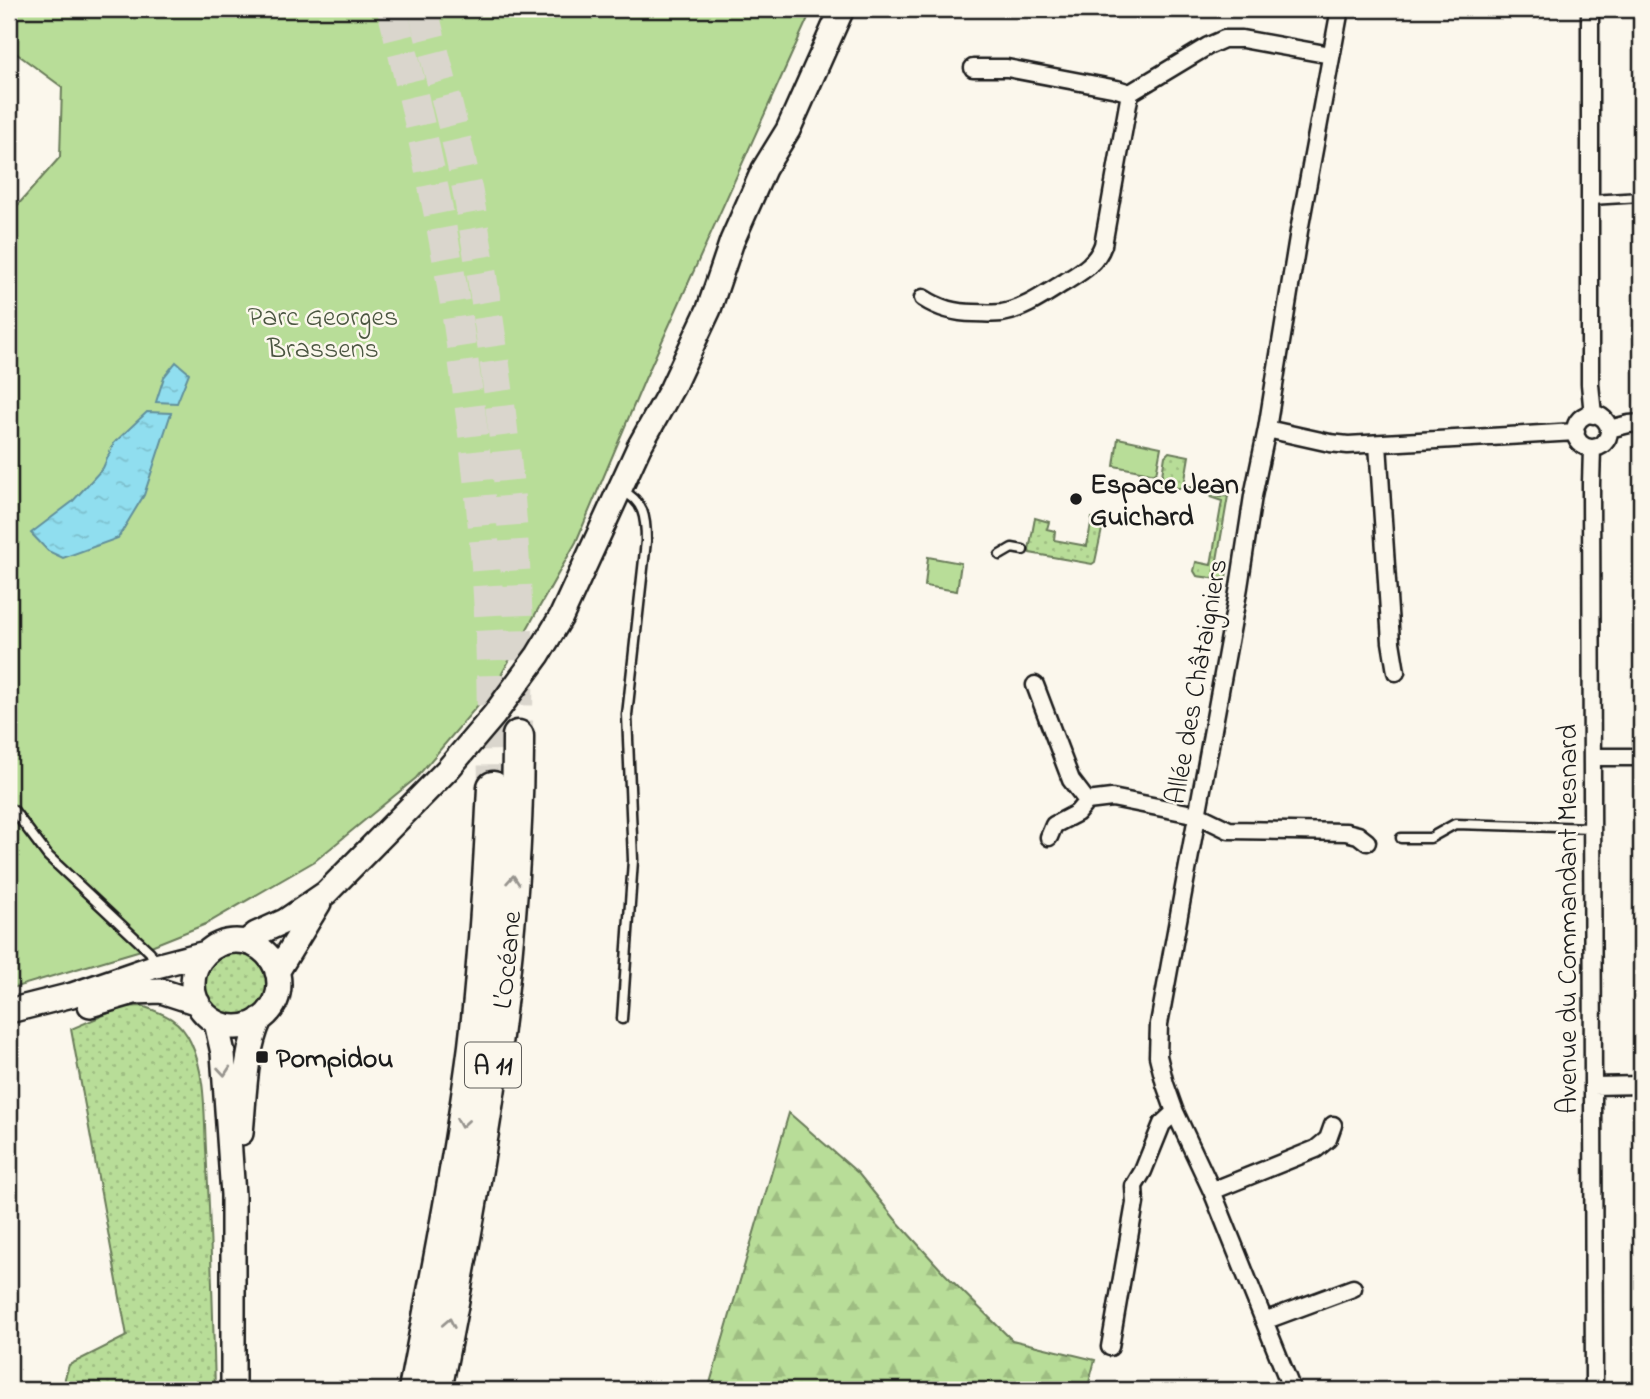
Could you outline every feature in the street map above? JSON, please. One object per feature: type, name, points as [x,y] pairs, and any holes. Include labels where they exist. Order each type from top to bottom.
[{"type":"highway","name":"L’Océane","points":[[436,1390],[473,1199],[497,1037],[513,877],[518,736]]},
{"type":"highway","name":"L’Océane","points":[[414,1390],[474,1046],[489,893],[493,787]]},
{"type":"street","points":[[246,942],[285,921],[326,893],[448,769],[501,706],[538,654],[561,617],[621,490],[639,447],[660,381],[696,302],[732,241],[764,169],[788,130],[842,9]]},
{"type":"street","name":"Allée des Châtaigniers","points":[[1292,1390],[1212,1191],[1175,1112],[1158,1056],[1159,1024],[1340,9]]},
{"type":"street","points":[[1590,9],[1592,415]]},
{"type":"street","points":[[973,68],[1007,68],[1130,93],[1224,39],[1242,39],[1331,55]]},
{"type":"street","points":[[923,298],[939,307],[959,313],[998,314],[1032,303],[1092,264],[1104,246],[1130,93]]},
{"type":"street","points":[[1592,415],[1605,421],[1609,429],[1606,440],[1598,447],[1592,448],[1583,445],[1576,432],[1578,422],[1592,415]]},
{"type":"street","points":[[1609,429],[1641,423]]},
{"type":"street","points":[[1267,429],[1338,444],[1576,432]]},
{"type":"street","points":[[1378,444],[1391,642],[1396,673]]},
{"type":"street","name":"Avenue du Commandant Mesnard","points":[[1592,448],[1594,1390]]},
{"type":"street","points":[[1035,685],[1071,780],[1087,801]]},
{"type":"street","points":[[1592,757],[1641,757]]},
{"type":"street","points":[[1049,837],[1054,825],[1077,813],[1087,801],[1112,799],[1198,815],[1229,830],[1346,832],[1367,842]]},
{"type":"street","points":[[277,972],[326,893]]},
{"type":"street","points":[[225,942],[246,942],[257,946],[273,962],[279,986],[277,996],[271,1008],[260,1019],[250,1024],[227,1026],[216,1022],[198,1003],[193,989],[194,974],[206,953],[215,946],[225,942]]},
{"type":"street","points":[[9,1011],[72,995],[156,966],[206,953]]},
{"type":"street","points":[[9,1025],[134,992],[161,990],[198,1003]]},
{"type":"street","points":[[233,1195],[246,1069],[260,1019]]},
{"type":"street","points":[[216,1022],[223,1053],[233,1195],[233,1390]]},
{"type":"street","points":[[1593,1086],[1641,1085]]},
{"type":"street","points":[[1110,1347],[1135,1203],[1134,1186],[1162,1124],[1175,1112]]},
{"type":"street","points":[[1212,1191],[1317,1149],[1328,1139],[1333,1125]]},
{"type":"street","points":[[1264,1321],[1353,1288]]},
{"type":"lane","points":[[1591,200],[1641,197]]},
{"type":"lane","points":[[621,490],[638,502],[646,522],[627,715],[633,860],[622,1019]]},
{"type":"lane","points":[[1000,555],[1012,548],[1023,550]]},
{"type":"lane","points":[[9,808],[48,856],[150,952],[156,966]]},
{"type":"lane","points":[[1401,838],[1430,838],[1455,824],[1592,828]]},
{"type":"green space","name":"Parc Georges Brassens","points":[[9,9],[812,9],[645,379],[576,542],[496,684],[416,778],[315,861],[206,924],[141,950],[9,989],[9,889],[12,887],[9,864],[16,858],[9,829],[9,215],[60,157],[62,87],[9,48]]},
{"type":"green space","points":[[1118,438],[1161,447],[1156,474],[1114,466]]},
{"type":"green space","points":[[1169,452],[1189,456],[1184,486],[1194,488],[1160,488],[1165,456]]},
{"type":"green space","points":[[1228,496],[1216,566],[1227,568],[1226,580],[1197,576],[1194,571],[1196,562],[1211,565],[1222,501],[1210,497]]},
{"type":"green space","points":[[1035,518],[1049,522],[1047,529],[1055,531],[1054,540],[1087,546],[1092,518],[1103,518],[1095,562],[1092,564],[1030,553]]},
{"type":"green space","points":[[928,557],[961,563],[957,591],[925,586]]},
{"type":"green space","points":[[228,949],[242,949],[254,954],[263,963],[268,982],[266,995],[259,1006],[242,1015],[228,1015],[216,1010],[207,1001],[202,989],[202,975],[207,963],[216,954]]},
{"type":"green space","points":[[142,1006],[165,1015],[177,1023],[187,1035],[196,1055],[202,1081],[215,1390],[64,1390],[69,1365],[127,1336],[71,1029],[123,1007]]},
{"type":"green space","points":[[789,1113],[858,1173],[944,1273],[1012,1340],[1095,1360],[1087,1390],[708,1390]]},
{"type":"water","points":[[176,362],[189,373],[177,403],[156,402],[164,377]]},
{"type":"water","points":[[147,412],[171,413],[144,495],[118,538],[63,558],[48,551],[31,533],[72,502],[103,468],[114,443]]},
{"type":"tunnel","points":[[392,9],[441,226],[468,392],[488,599],[493,787]]},
{"type":"tunnel","points":[[423,9],[465,180],[494,361],[512,519],[518,639],[518,736]]},
{"type":"place","name":"Espace Jean Guichard","points":[[1076,499]]},
{"type":"place","name":"Pompidou","points":[[262,1057]]}]
